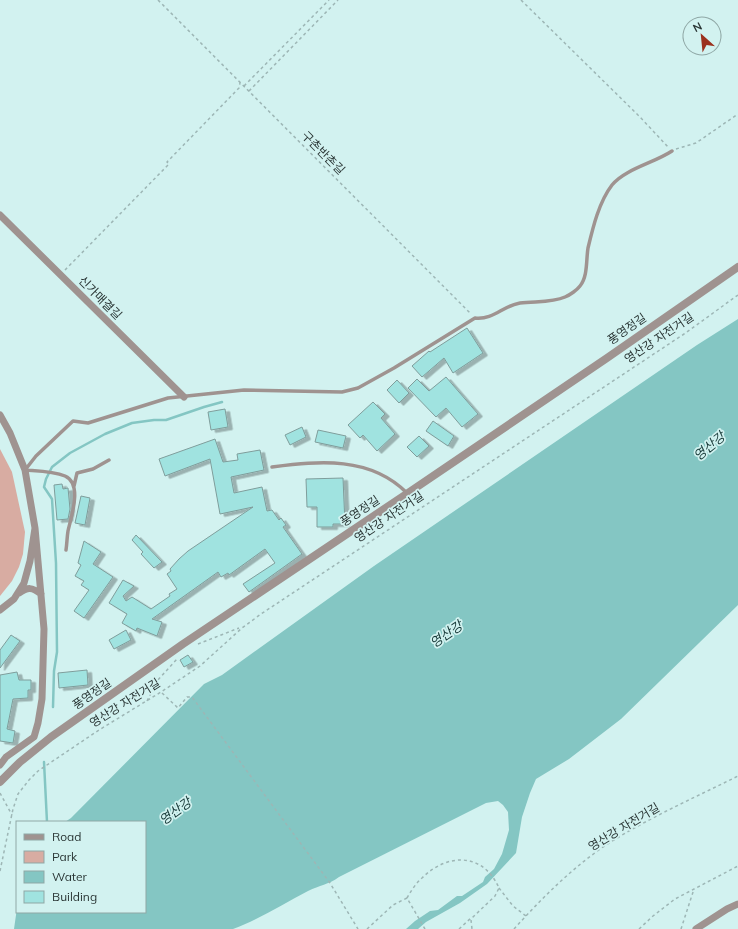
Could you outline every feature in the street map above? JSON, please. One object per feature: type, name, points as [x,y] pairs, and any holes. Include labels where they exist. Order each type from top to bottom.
[{"type":"street","name":"신가매결길","points":[[0,214],[184,397]]},
{"type":"street","name":"풍영정길","points":[[0,782],[20,762],[71,723],[183,644],[607,358],[738,267]]},
{"type":"street","points":[[0,415],[10,433],[25,470],[35,528],[44,629],[42,699],[34,738],[6,757],[0,765]]},
{"type":"street","points":[[0,610],[14,599],[24,583],[35,528]]},
{"type":"street","points":[[17,594],[26,588],[33,588],[41,594]]},
{"type":"street","points":[[696,929],[727,909],[738,904]]},
{"type":"lane","points":[[25,470],[36,456],[73,421],[88,423],[168,398],[244,390],[310,393],[347,391],[358,388],[394,368],[475,318],[488,318],[510,306],[520,303],[560,299],[568,296],[580,286],[584,278],[588,248],[596,219],[612,186],[620,177],[661,158],[672,150]]},
{"type":"lane","points":[[66,550],[68,531],[74,510],[74,486],[76,474],[93,469],[109,460]]},
{"type":"lane","points":[[272,467],[314,462],[349,465],[391,479],[408,493]]},
{"type":"lane","points":[[25,470],[55,473],[67,477],[74,486]]},
{"type":"path","name":"구촌반촌길","points":[[158,0],[475,318]]},
{"type":"path","points":[[244,86],[329,0]]},
{"type":"path","points":[[249,91],[338,0]]},
{"type":"path","points":[[522,0],[672,150],[696,143],[738,114]]},
{"type":"path","points":[[60,274],[169,164],[167,162],[238,88],[240,83]]},
{"type":"path","name":"영산강 자전거길","points":[[0,871],[18,794],[38,771],[99,730],[200,666],[242,628],[318,575],[684,334],[738,295]]},
{"type":"path","points":[[194,646],[242,628]]},
{"type":"path","points":[[147,700],[157,681],[180,655]]},
{"type":"path","points":[[161,692],[178,708],[187,697],[192,697],[330,883],[358,929]]},
{"type":"path","name":"영산강 자전거길","points":[[514,929],[555,886],[606,845],[641,825],[738,776]]},
{"type":"path","points":[[0,793],[12,815]]},
{"type":"path","points":[[367,929],[393,905],[407,898],[420,879],[434,868],[444,863],[460,859],[473,861],[489,873],[494,879],[498,888],[513,906],[526,916]]},
{"type":"path","points":[[639,929],[675,899],[738,866]]},
{"type":"path","points":[[459,929],[495,896],[498,888]]},
{"type":"path","points":[[681,929],[695,888]]},
{"type":"path","points":[[407,898],[425,929]]},
{"type":"path","points":[[472,929],[471,920],[473,917]]},
{"type":"green space","points":[[0,449],[12,472],[25,532],[23,554],[19,567],[12,581],[0,596]]},
{"type":"water","name":"영산강","points":[[738,319],[738,605],[621,719],[569,759],[536,779],[522,817],[516,853],[487,884],[460,903],[426,922],[418,929],[406,929],[430,911],[438,910],[457,896],[462,896],[483,882],[485,877],[494,869],[502,854],[509,830],[508,812],[498,801],[486,803],[331,882],[308,891],[262,916],[233,929],[14,929],[16,913],[146,913],[146,821],[66,821],[204,684],[222,675],[374,566],[697,345]]},
{"type":"building","points":[[467,328],[483,353],[453,373],[444,358],[422,377],[412,366],[429,351],[430,352]]},
{"type":"building","points":[[446,377],[478,414],[462,427],[446,408],[436,417],[408,388],[417,379],[429,391]]},
{"type":"building","points":[[397,380],[409,393],[399,403],[387,390]]},
{"type":"building","points":[[373,402],[385,414],[381,418],[395,434],[377,451],[363,435],[360,438],[348,425]]},
{"type":"building","points":[[225,409],[228,427],[211,430],[208,412]]},
{"type":"building","points":[[433,421],[454,436],[448,446],[426,431]]},
{"type":"building","points":[[302,427],[306,437],[290,445],[285,435]]},
{"type":"building","points":[[318,430],[346,436],[343,448],[315,442]]},
{"type":"building","points":[[419,436],[429,446],[417,457],[407,447]]},
{"type":"building","points":[[215,439],[223,462],[238,460],[237,454],[260,450],[264,470],[231,477],[234,493],[262,487],[267,511],[272,510],[279,520],[281,518],[286,525],[283,527],[302,554],[249,592],[243,584],[275,563],[265,549],[229,575],[228,573],[221,577],[218,572],[152,619],[162,622],[157,636],[137,628],[136,631],[122,623],[127,614],[109,603],[123,580],[134,586],[123,596],[126,601],[132,597],[151,609],[170,596],[169,594],[177,589],[167,574],[171,571],[170,569],[179,559],[188,551],[253,507],[220,514],[210,459],[165,476],[159,459]]},
{"type":"building","points":[[343,478],[345,524],[333,524],[333,527],[317,527],[317,507],[307,507],[306,479]]},
{"type":"building","points":[[62,484],[63,489],[68,488],[70,509],[68,519],[57,520],[54,485]]},
{"type":"building","points":[[81,496],[90,498],[85,525],[75,523]]},
{"type":"building","points":[[136,535],[162,562],[154,568],[141,554],[143,552],[132,540]]},
{"type":"building","points":[[84,541],[101,552],[93,564],[113,577],[84,618],[74,611],[89,590],[81,585],[84,581],[75,576],[81,565],[78,563]]},
{"type":"building","points":[[126,630],[131,640],[114,649],[109,640]]},
{"type":"building","points":[[11,635],[20,641],[0,668],[0,650]]},
{"type":"building","points":[[188,655],[193,662],[184,667],[180,660]]},
{"type":"building","points":[[87,670],[88,685],[59,688],[58,673]]},
{"type":"building","points":[[17,672],[19,680],[31,680],[31,690],[28,690],[28,698],[13,699],[7,729],[15,731],[13,743],[0,741],[0,675]]},
{"type":"waterway","points":[[53,707],[54,671],[57,652],[56,563],[52,499],[44,487],[52,467],[70,453],[105,434],[132,423],[166,420],[222,402]]},
{"type":"waterway","points":[[44,762],[47,821]]}]
